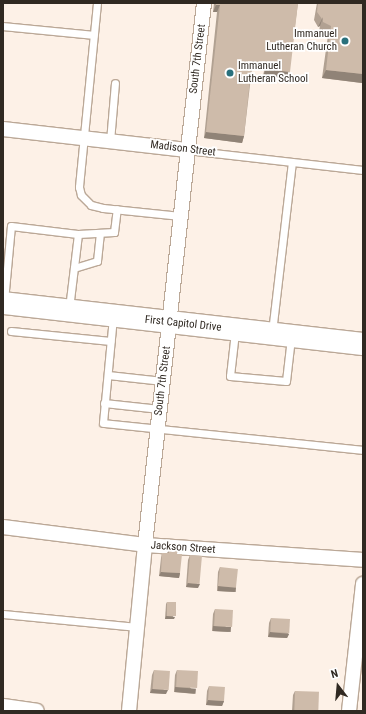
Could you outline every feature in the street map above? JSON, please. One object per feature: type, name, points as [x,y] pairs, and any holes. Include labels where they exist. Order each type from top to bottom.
[{"type":"main road","name":"First Capitol Drive","points":[[4,303],[363,344]]},
{"type":"street","name":"South 7th Street","points":[[129,711],[157,428],[170,323],[187,150],[204,3]]},
{"type":"street","name":"Madison Street","points":[[3,129],[187,150]]},
{"type":"street","name":"Jackson Street","points":[[3,527],[145,545],[363,560]]},
{"type":"street","points":[[349,711],[359,653],[363,584]]},
{"type":"street","points":[[3,706],[37,711]]},
{"type":"lane","points":[[97,3],[84,138],[81,195],[91,205],[181,216]]},
{"type":"lane","points":[[3,26],[94,34]]},
{"type":"lane","points":[[110,141],[115,83]]},
{"type":"lane","name":"Madison Street","points":[[187,150],[363,170]]},
{"type":"lane","points":[[235,330],[230,376],[286,382],[281,334],[292,162]]},
{"type":"lane","points":[[4,303],[11,226],[78,234],[114,232],[117,209]]},
{"type":"lane","points":[[74,268],[96,261],[100,233]]},
{"type":"lane","points":[[69,311],[78,234]]},
{"type":"lane","points":[[113,316],[103,423],[363,450]]},
{"type":"lane","points":[[11,331],[110,341]]},
{"type":"lane","points":[[108,375],[163,381]]},
{"type":"lane","points":[[104,403],[160,409]]},
{"type":"lane","points":[[3,614],[137,627]]},
{"type":"building","name":"Immanuel Lutheran School","points":[[216,3],[298,3],[290,72],[266,69],[266,64],[252,61],[244,136],[206,132],[220,5],[216,5]]},
{"type":"building","name":"Immanuel Lutheran Church","points":[[318,3],[363,3],[363,74],[326,70],[331,26],[323,22],[323,17],[322,19],[317,12]]},
{"type":"building","points":[[169,550],[178,550],[177,554],[182,554],[180,573],[161,572],[162,553],[169,553]]},
{"type":"building","points":[[190,555],[202,556],[200,584],[188,583]]},
{"type":"building","points":[[220,567],[238,569],[236,588],[218,586]]},
{"type":"building","points":[[167,602],[176,602],[176,616],[167,616]]},
{"type":"building","points":[[215,609],[233,610],[232,627],[214,626]]},
{"type":"building","points":[[271,618],[290,619],[289,633],[270,632]]},
{"type":"building","points":[[154,670],[170,671],[169,690],[153,689]]},
{"type":"building","points":[[177,670],[198,671],[197,688],[176,687]]},
{"type":"building","points":[[209,686],[225,687],[224,701],[208,700]]},
{"type":"building","points":[[295,691],[319,692],[318,711],[294,711]]},
{"type":"place","name":"Immanuel Lutheran Church","points":[[345,41]]},
{"type":"place","name":"Immanuel Lutheran School","points":[[230,73]]}]
